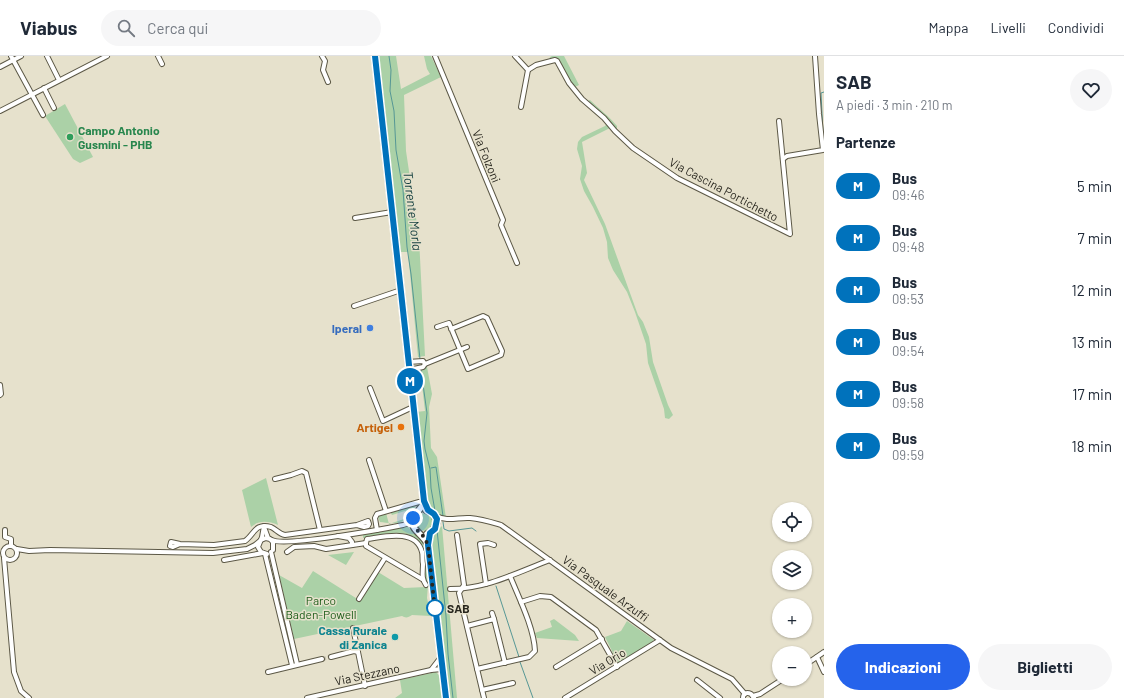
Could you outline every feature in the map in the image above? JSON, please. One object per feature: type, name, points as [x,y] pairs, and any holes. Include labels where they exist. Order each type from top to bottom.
[{"type":"main road","points":[[375,56],[401,290],[421,501],[419,511],[413,518],[414,527],[426,539],[428,545],[446,698]]},
{"type":"main road","points":[[421,501],[428,510],[436,516],[437,526],[430,533],[428,545]]},
{"type":"main road","points":[[419,511],[428,510]]},
{"type":"main road","points":[[421,534],[430,533]]},
{"type":"street","points":[[0,67],[12,58],[21,56]]},
{"type":"street","points":[[47,56],[59,80]]},
{"type":"street","points":[[0,111],[107,56]]},
{"type":"street","points":[[158,56],[162,64]]},
{"type":"street","points":[[322,56],[325,61],[323,70],[328,82]]},
{"type":"street","name":"Via Folzoni","points":[[435,56],[503,220],[501,225],[517,263]]},
{"type":"street","points":[[515,56],[528,70],[521,107]]},
{"type":"street","points":[[779,121],[783,159],[787,156],[823,150],[815,56]]},
{"type":"street","points":[[12,58],[43,115]]},
{"type":"street","name":"Via Cascina Portichetto","points":[[528,70],[536,65],[555,60],[557,61],[569,83],[582,99],[604,118],[633,148],[677,178],[790,234],[783,159]]},
{"type":"street","points":[[44,88],[54,108]]},
{"type":"street","points":[[355,218],[392,212]]},
{"type":"street","points":[[354,306],[401,290]]},
{"type":"street","points":[[437,327],[448,323],[468,369],[501,355],[502,352],[488,318],[483,316],[451,328]]},
{"type":"street","points":[[409,370],[467,347]]},
{"type":"street","points":[[408,362],[422,364]]},
{"type":"street","points":[[0,384],[0,394]]},
{"type":"street","points":[[370,388],[383,421],[413,408]]},
{"type":"street","points":[[369,460],[386,511]]},
{"type":"street","points":[[275,479],[291,476],[302,471],[306,473],[320,530]]},
{"type":"street","points":[[377,530],[375,518],[377,514],[421,501]]},
{"type":"street","name":"Via Pasquale Arzuffi","points":[[436,516],[448,519],[483,519],[501,526],[671,648],[732,679],[744,696]]},
{"type":"street","points":[[403,526],[409,523],[413,518]]},
{"type":"street","name":"Via Pasquale Arzuffi","points":[[437,526],[440,522],[448,519]]},
{"type":"street","points":[[180,544],[214,545],[245,541],[249,538],[252,532],[264,526],[272,527],[281,534],[285,535],[357,525]]},
{"type":"street","points":[[264,526],[258,547],[262,553],[295,665]]},
{"type":"street","points":[[264,526],[274,545],[272,551],[295,665]]},
{"type":"street","points":[[0,547],[9,546],[16,550],[29,551],[50,550],[213,553],[246,549],[263,539],[269,538],[275,542],[289,542],[403,526],[414,527]]},
{"type":"street","points":[[5,530],[5,537],[11,539],[9,546],[3,550],[3,555],[6,569],[14,672],[21,690],[28,698]]},
{"type":"street","points":[[269,538],[270,531],[276,530]]},
{"type":"street","points":[[252,532],[259,533],[262,537]]},
{"type":"street","points":[[352,545],[353,539],[361,533]]},
{"type":"street","points":[[456,535],[464,585],[459,593],[484,698]]},
{"type":"street","points":[[336,536],[349,538],[352,545]]},
{"type":"street","points":[[366,543],[366,539],[392,536],[403,536],[414,540],[422,550],[422,579]]},
{"type":"street","points":[[224,560],[272,551],[277,546],[289,542]]},
{"type":"street","points":[[486,584],[480,544],[488,542],[494,545]]},
{"type":"street","points":[[287,552],[294,547],[314,546],[326,549],[366,543]]},
{"type":"street","points":[[366,543],[366,546],[422,579],[426,585]]},
{"type":"street","points":[[246,549],[262,553]]},
{"type":"street","points":[[16,550],[18,553],[17,557]]},
{"type":"street","points":[[6,569],[12,560],[29,551]]},
{"type":"street","points":[[3,555],[8,560],[12,560]]},
{"type":"street","points":[[359,598],[386,558]]},
{"type":"street","points":[[450,589],[461,589],[486,584],[550,560]]},
{"type":"street","points":[[477,669],[529,657],[535,651],[535,639],[510,576]]},
{"type":"street","points":[[521,602],[540,596],[551,597],[596,630],[617,667]]},
{"type":"street","points":[[492,613],[505,663]]},
{"type":"street","points":[[467,626],[494,619]]},
{"type":"street","points":[[353,628],[365,686]]},
{"type":"street","points":[[556,667],[602,639]]},
{"type":"street","name":"Via Orio","points":[[565,698],[660,640]]},
{"type":"street","points":[[331,657],[354,651],[358,652]]},
{"type":"street","points":[[812,660],[824,652]]},
{"type":"street","points":[[431,670],[441,657]]},
{"type":"street","points":[[817,657],[824,672]]},
{"type":"street","points":[[268,672],[322,659]]},
{"type":"street","name":"Via Stezzano","points":[[307,698],[442,668]]},
{"type":"street","points":[[697,680],[720,698]]},
{"type":"street","points":[[482,690],[513,683]]},
{"type":"street","points":[[744,696],[749,693],[753,697],[772,686]]},
{"type":"street","points":[[330,693],[331,698]]},
{"type":"green space","points":[[379,56],[396,56],[401,89],[430,74],[427,69],[424,56],[431,56],[441,77],[404,95],[406,151],[419,238],[425,356],[418,357],[408,252],[400,252]]},
{"type":"green space","points":[[552,56],[564,56],[579,85],[575,87],[572,84],[557,59],[549,60]]},
{"type":"green space","points":[[590,100],[614,122],[617,129],[610,128],[582,142],[587,173],[584,180],[605,224],[638,315],[643,322],[649,337],[653,362],[673,415],[669,419],[665,418],[664,409],[648,363],[646,344],[635,312],[627,292],[613,270],[608,258],[607,242],[603,228],[584,191],[580,179],[582,166],[577,149],[578,142],[582,137],[605,126],[609,121],[588,101]]},
{"type":"green space","name":"Campo Antonio Gusmini - PHB","points":[[65,104],[93,157],[80,163],[73,159],[45,116]]},
{"type":"green space","points":[[427,367],[432,394],[429,407],[431,448],[437,457],[446,518],[440,518],[431,511],[427,504],[416,412],[425,411],[420,368]]},
{"type":"green space","points":[[266,478],[278,525],[264,522],[257,523],[251,527],[242,490]]},
{"type":"green space","points":[[418,503],[408,514],[407,518],[405,511],[392,515],[390,512]]},
{"type":"green space","points":[[386,513],[389,523],[380,522],[378,517]]},
{"type":"green space","points":[[425,513],[431,516],[434,522],[431,528],[425,531],[419,528],[416,522],[419,516]]},
{"type":"green space","points":[[407,518],[397,523],[392,523]]},
{"type":"green space","points":[[442,526],[457,698],[450,698],[430,543],[432,536]]},
{"type":"green space","name":"Parco Baden-Powell","points":[[408,527],[424,543],[428,585],[427,598],[431,616],[402,616],[294,639],[279,575],[302,588],[313,571],[359,600],[378,572],[404,588],[426,587],[423,552],[421,545],[416,539],[410,535],[402,533],[363,538],[363,535],[358,536],[362,534]]},
{"type":"green space","points":[[354,552],[346,565],[328,555]]},
{"type":"green space","points":[[554,619],[575,635],[579,641],[537,638],[535,633],[552,627],[550,621]]},
{"type":"green space","points":[[627,621],[654,640],[618,663],[605,637],[621,631]]},
{"type":"green space","points":[[436,672],[439,675],[442,698],[395,698],[402,693],[400,680]]},
{"type":"waterway","name":"Torrente Morla","points":[[389,56],[391,70],[390,91],[394,111],[396,150],[403,190],[407,247],[420,359]]},
{"type":"waterway","points":[[823,134],[821,93],[824,92]]},
{"type":"waterway","name":"Torrente Morla","points":[[421,370],[427,413],[424,441],[430,469],[431,488],[435,511]]},
{"type":"waterway","points":[[431,468],[436,467],[443,516]]},
{"type":"waterway","points":[[443,522],[444,529],[449,531],[472,528],[476,531]]},
{"type":"waterway","name":"Torrente Morla","points":[[437,530],[453,698]]},
{"type":"waterway","points":[[496,586],[519,657]]},
{"type":"waterway","points":[[520,662],[533,698]]},
{"type":"tunnel","points":[[322,659],[331,657]]},
{"type":"bus line","name":"M","points":[[375,56],[424,501],[428,510],[434,514],[437,519],[437,526],[430,533],[428,545],[446,698]]},
{"type":"place","name":"Campo Antonio Gusmini - PHB","points":[[70,137]]},
{"type":"place","name":"Iperal","points":[[370,328]]},
{"type":"place","name":"Artigel","points":[[401,427]]},
{"type":"place","name":"SAB","points":[[435,608]]},
{"type":"place","name":"Cassa Rurale di Zanica","points":[[395,637]]},
{"type":"route","points":[[413,518],[414,527],[424,537],[428,545],[435,610],[435,608]]}]
